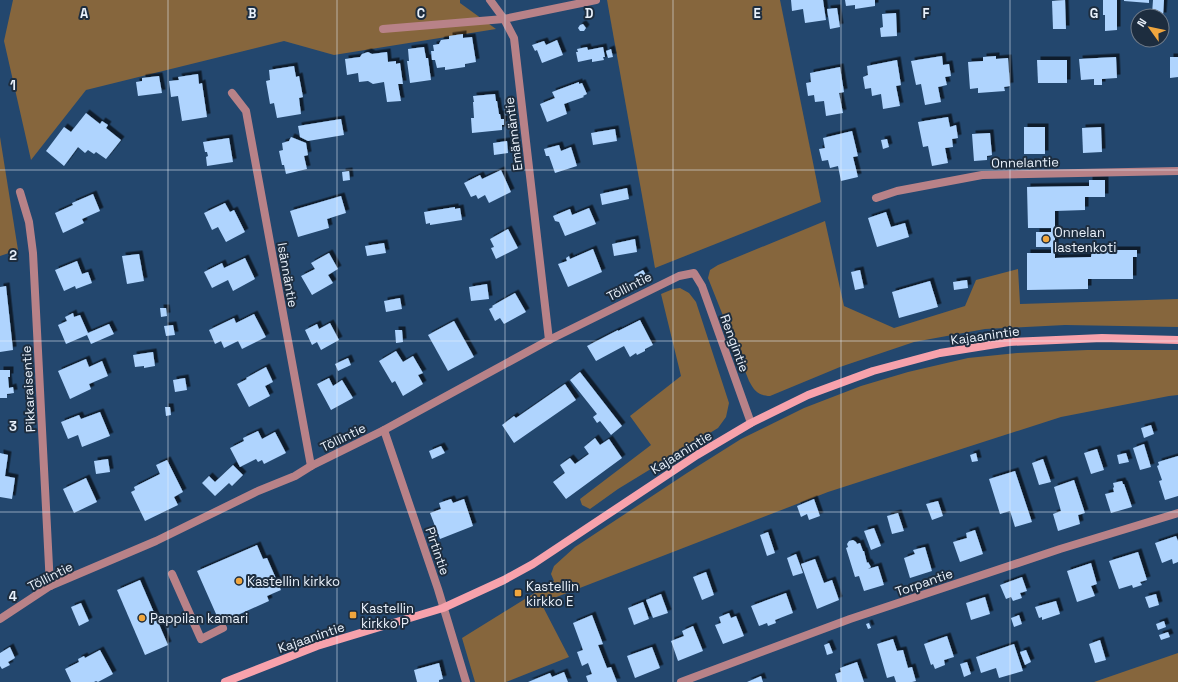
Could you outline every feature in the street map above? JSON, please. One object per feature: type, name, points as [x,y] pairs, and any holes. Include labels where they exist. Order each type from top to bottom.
[{"type":"main road","name":"Kajaanintie","points":[[225,682],[317,646],[444,608],[504,580],[533,564],[697,455],[751,423],[808,395],[873,371],[940,353],[1009,342],[1102,338],[1178,340]]},
{"type":"street","name":"Emännäntie","points":[[490,0],[504,19],[514,38],[549,340]]},
{"type":"street","points":[[383,29],[504,19],[596,0]]},
{"type":"street","name":"Isännäntie","points":[[232,93],[246,111],[311,466]]},
{"type":"street","name":"Onnelantie","points":[[876,198],[897,192],[982,175],[1178,171]]},
{"type":"street","name":"Pikkaraisentie","points":[[20,192],[29,222],[33,253],[50,586]]},
{"type":"street","name":"Töllintie","points":[[0,619],[50,586],[156,540],[295,476],[311,466],[384,430],[549,340],[657,286],[679,276],[694,273]]},
{"type":"street","name":"Rengintie","points":[[694,273],[702,286],[751,423]]},
{"type":"street","name":"Pirtintie","points":[[384,430],[438,589],[466,682]]},
{"type":"street","name":"Torpantie","points":[[681,682],[850,619],[1060,549],[1178,513]]},
{"type":"street","points":[[172,574],[201,639],[222,628]]},
{"type":"shaded area","points":[[13,0],[460,0],[460,3],[496,29],[334,55],[284,41],[86,90],[31,160],[4,41]]},
{"type":"shaded area","points":[[607,0],[780,0],[821,202],[655,268]]},
{"type":"shaded area","points":[[0,137],[18,250],[0,256]]},
{"type":"shaded area","points":[[825,221],[844,306],[894,328],[965,306],[976,280],[1018,269],[1020,304],[1178,299],[1178,327],[1065,325],[985,329],[914,342],[840,367],[770,396],[762,395],[753,388],[749,381],[708,278],[710,270],[718,265]]},
{"type":"shaded area","points":[[680,288],[689,293],[696,302],[729,403],[726,417],[718,428],[618,489],[590,509],[582,505],[580,499],[651,445],[630,416],[681,376],[661,294]]},
{"type":"shaded area","points":[[1087,350],[1178,350],[1178,395],[1061,417],[828,492],[541,603],[569,657],[506,682],[475,682],[462,638],[554,581],[551,574],[554,566],[575,547],[741,439],[804,408],[861,386],[908,372],[968,358],[1017,353]]},
{"type":"shaded area","points":[[1178,653],[1178,682],[1094,682]]},
{"type":"building","points":[[791,0],[823,0],[826,20],[805,23],[803,9],[792,11]]},
{"type":"building","points":[[845,0],[875,0],[875,6],[855,9],[855,5],[846,6]]},
{"type":"building","points":[[1065,0],[1066,29],[1053,29],[1052,1]]},
{"type":"building","points":[[1103,0],[1117,0],[1117,30],[1105,31]]},
{"type":"building","points":[[1149,0],[1149,3],[1124,1]]},
{"type":"building","points":[[1153,0],[1164,0],[1164,8],[1152,8]]},
{"type":"building","points":[[837,8],[840,27],[830,29],[827,9]]},
{"type":"building","points":[[896,13],[897,36],[881,37],[880,28],[883,27],[882,14]]},
{"type":"building","points":[[583,24],[586,28],[584,31],[580,31],[578,28]]},
{"type":"building","points":[[463,34],[463,38],[472,37],[476,62],[465,64],[465,67],[445,70],[445,67],[437,68],[435,60],[432,60],[431,51],[434,51],[433,45],[439,44],[441,40],[449,39],[449,36]]},
{"type":"building","points":[[557,40],[563,55],[542,63],[537,50],[535,51],[532,45],[544,41],[546,45]]},
{"type":"building","points":[[424,47],[426,58],[428,58],[431,80],[410,83],[407,61],[409,61],[408,49]]},
{"type":"building","points":[[587,47],[588,50],[603,47],[605,57],[603,57],[604,60],[592,62],[592,59],[578,62],[576,52],[578,52],[577,49]]},
{"type":"building","points":[[611,49],[613,57],[608,58],[606,51]]},
{"type":"building","points":[[368,52],[372,54],[387,52],[388,62],[396,61],[396,64],[400,63],[403,84],[398,84],[401,101],[387,102],[384,82],[373,84],[368,81],[359,82],[358,73],[347,75],[345,59],[360,57],[362,54]]},
{"type":"building","points":[[942,56],[943,65],[949,64],[951,76],[945,77],[947,85],[938,87],[941,102],[925,105],[921,84],[916,85],[911,61]]},
{"type":"building","points":[[996,56],[996,59],[1008,58],[1010,86],[1004,87],[1005,91],[978,93],[978,88],[970,89],[968,62],[983,61],[983,57]]},
{"type":"building","points":[[1116,57],[1117,78],[1102,79],[1102,85],[1094,85],[1094,79],[1081,80],[1079,59]]},
{"type":"building","points":[[1170,57],[1178,57],[1178,77],[1170,78]]},
{"type":"building","points":[[897,60],[901,85],[896,86],[900,106],[883,109],[881,94],[872,96],[871,88],[865,89],[863,77],[868,75],[867,66]]},
{"type":"building","points":[[1037,60],[1067,60],[1067,83],[1038,83]]},
{"type":"building","points":[[294,66],[296,77],[299,76],[303,97],[299,98],[301,114],[277,118],[274,103],[270,104],[266,81],[270,80],[269,70]]},
{"type":"building","points":[[840,67],[844,92],[839,93],[843,113],[826,116],[824,101],[815,102],[814,95],[808,96],[806,83],[811,82],[810,73]]},
{"type":"building","points":[[198,74],[199,84],[202,83],[207,117],[182,121],[178,96],[171,97],[169,81],[179,80],[178,77]]},
{"type":"building","points":[[159,76],[162,93],[138,96],[136,82],[142,81],[142,78]]},
{"type":"building","points":[[579,82],[579,84],[582,83],[587,94],[583,96],[584,97],[564,104],[567,114],[547,122],[540,104],[555,98],[552,92]]},
{"type":"building","points":[[495,94],[499,114],[501,119],[504,119],[502,130],[472,133],[471,118],[474,118],[473,96]]},
{"type":"building","points":[[86,113],[100,124],[102,121],[108,125],[106,128],[121,140],[106,159],[96,152],[94,154],[88,150],[85,153],[78,147],[64,166],[46,151],[64,127],[71,132]]},
{"type":"building","points":[[948,117],[950,127],[956,125],[958,138],[952,139],[953,147],[945,148],[948,163],[932,166],[928,146],[923,147],[918,122]]},
{"type":"building","points":[[341,119],[344,135],[308,141],[300,137],[298,126]]},
{"type":"building","points":[[1024,127],[1045,127],[1045,154],[1024,154]]},
{"type":"building","points":[[1101,127],[1102,152],[1083,153],[1082,128]]},
{"type":"building","points":[[615,129],[617,141],[593,145],[591,133]]},
{"type":"building","points":[[852,131],[858,156],[853,157],[858,177],[841,181],[838,166],[830,168],[828,160],[822,161],[819,149],[825,148],[823,138]]},
{"type":"building","points":[[990,133],[992,155],[987,156],[987,160],[974,161],[972,134]]},
{"type":"building","points":[[291,137],[306,143],[308,155],[304,156],[307,169],[286,174],[284,165],[282,165],[279,151],[283,150],[282,143],[289,141]]},
{"type":"building","points":[[229,138],[233,162],[207,166],[206,157],[208,156],[207,152],[205,152],[203,142]]},
{"type":"building","points":[[887,139],[889,147],[883,149],[881,140]]},
{"type":"building","points":[[507,141],[508,153],[494,155],[493,143]]},
{"type":"building","points":[[559,145],[561,151],[571,147],[577,166],[555,173],[549,156],[546,156],[544,149]]},
{"type":"building","points":[[501,170],[511,192],[489,203],[485,195],[478,199],[476,195],[471,197],[464,183],[480,175],[482,179]]},
{"type":"building","points":[[349,171],[350,180],[343,181],[342,172]]},
{"type":"building","name":"Onnelan lastenkoti","points":[[1089,180],[1105,180],[1105,197],[1085,197],[1085,210],[1055,211],[1055,258],[1091,257],[1092,250],[1137,250],[1137,257],[1133,257],[1133,279],[1088,279],[1088,289],[1027,290],[1027,253],[1051,253],[1051,247],[1036,247],[1036,232],[1051,232],[1051,228],[1028,228],[1027,187],[1089,186]]},
{"type":"building","points":[[627,188],[629,199],[602,205],[600,194]]},
{"type":"building","points":[[93,194],[100,211],[82,219],[84,223],[63,233],[55,213],[73,205],[72,203]]},
{"type":"building","points":[[341,196],[346,213],[327,219],[329,228],[298,237],[290,211]]},
{"type":"building","points":[[225,203],[230,212],[234,210],[245,232],[226,242],[218,227],[212,230],[204,213]]},
{"type":"building","points":[[455,207],[455,209],[460,208],[462,220],[430,225],[430,223],[426,224],[424,212]]},
{"type":"building","points":[[589,208],[596,224],[565,236],[559,222],[555,221],[553,216],[570,209],[572,215]]},
{"type":"building","points":[[886,212],[891,227],[905,223],[909,237],[877,247],[868,218]]},
{"type":"building","points":[[508,229],[518,248],[496,259],[491,248],[494,247],[490,239]]},
{"type":"building","points":[[635,239],[637,252],[614,256],[612,244]]},
{"type":"building","points":[[384,243],[386,253],[367,256],[365,246]]},
{"type":"building","points":[[593,249],[602,272],[568,287],[558,264],[567,261],[566,258],[569,256],[570,259]]},
{"type":"building","points":[[329,253],[338,269],[328,275],[333,283],[312,295],[301,276],[315,269],[311,263]]},
{"type":"building","points":[[139,254],[144,281],[127,284],[122,256]]},
{"type":"building","points":[[245,258],[255,279],[233,291],[228,280],[212,288],[204,272],[222,263],[224,268]]},
{"type":"building","points":[[77,261],[82,274],[88,272],[92,283],[76,289],[75,286],[64,291],[55,270]]},
{"type":"building","points":[[643,270],[646,275],[637,280],[634,275]]},
{"type":"building","points":[[860,270],[864,288],[855,290],[851,272]]},
{"type":"building","points":[[967,280],[968,288],[954,290],[953,282]]},
{"type":"building","points":[[930,281],[938,307],[899,318],[892,292]]},
{"type":"building","points":[[487,284],[489,299],[471,301],[469,287]]},
{"type":"building","points":[[6,286],[13,350],[0,352],[0,287]]},
{"type":"building","points":[[515,293],[526,312],[504,324],[500,318],[495,321],[489,309]]},
{"type":"building","points":[[400,298],[402,309],[386,312],[384,301]]},
{"type":"building","points":[[160,308],[166,308],[167,316],[161,317]]},
{"type":"building","points":[[73,313],[74,317],[80,315],[88,333],[109,324],[114,334],[91,344],[87,335],[66,344],[58,325],[67,321],[65,317]]},
{"type":"building","points":[[254,314],[266,337],[242,349],[238,341],[224,348],[221,341],[215,344],[209,330],[234,318],[236,323]]},
{"type":"building","points":[[640,320],[653,345],[645,349],[645,351],[637,355],[636,353],[630,357],[624,346],[596,361],[587,346]]},
{"type":"building","points":[[454,321],[474,357],[448,371],[428,335]]},
{"type":"building","points":[[330,323],[339,340],[321,350],[317,342],[312,345],[305,330],[317,324],[319,329]]},
{"type":"building","points":[[173,325],[175,335],[166,336],[164,326]]},
{"type":"building","points":[[395,330],[402,330],[403,342],[396,343]]},
{"type":"building","points":[[396,351],[403,362],[413,356],[423,373],[418,375],[423,384],[403,396],[395,381],[392,383],[379,361]]},
{"type":"building","points":[[153,352],[155,366],[144,368],[144,366],[135,367],[133,355]]},
{"type":"building","points":[[348,358],[351,365],[338,371],[335,364]]},
{"type":"building","points":[[86,359],[89,367],[102,361],[108,376],[89,384],[91,389],[70,399],[58,371]]},
{"type":"building","points":[[266,367],[273,382],[265,386],[270,396],[249,407],[237,384]]},
{"type":"building","points":[[0,370],[10,370],[10,377],[8,377],[9,388],[13,387],[14,393],[7,394],[7,398],[0,398]]},
{"type":"building","points":[[580,372],[622,426],[611,435],[600,421],[597,423],[593,417],[597,414],[570,380]]},
{"type":"building","points":[[185,378],[187,390],[175,392],[173,380]]},
{"type":"building","points":[[329,378],[333,386],[342,380],[353,398],[331,410],[317,384]]},
{"type":"building","points":[[565,384],[576,400],[514,443],[502,425],[514,416],[516,418]]},
{"type":"building","points":[[165,407],[170,407],[171,415],[166,416]]},
{"type":"building","points":[[100,412],[110,436],[82,447],[78,435],[68,439],[61,422],[79,415],[81,419]]},
{"type":"building","points":[[1151,425],[1154,434],[1144,438],[1141,428]]},
{"type":"building","points":[[258,431],[262,439],[275,432],[286,453],[264,464],[262,460],[258,462],[256,459],[240,467],[230,448],[244,441],[243,438]]},
{"type":"building","points":[[595,438],[600,445],[609,439],[622,458],[566,499],[553,482],[565,473],[560,465],[570,458],[575,464],[589,454],[584,447]]},
{"type":"building","points":[[1144,444],[1151,467],[1140,470],[1133,448]]},
{"type":"building","points":[[441,446],[445,453],[432,459],[429,451]]},
{"type":"building","points":[[1097,449],[1104,470],[1091,474],[1084,453]]},
{"type":"building","points":[[0,453],[8,455],[5,476],[15,478],[12,499],[0,497]]},
{"type":"building","points":[[976,453],[978,461],[972,462],[970,455]]},
{"type":"building","points":[[1126,453],[1129,462],[1119,464],[1117,455]]},
{"type":"building","points":[[1178,456],[1178,496],[1165,500],[1159,481],[1162,480],[1157,466],[1159,465],[1158,462]]},
{"type":"building","points":[[108,459],[110,472],[96,474],[94,461]]},
{"type":"building","points":[[1043,459],[1051,482],[1039,485],[1032,463]]},
{"type":"building","points":[[167,460],[183,492],[174,497],[178,505],[145,521],[131,492],[135,490],[134,487],[160,474],[156,465]]},
{"type":"building","points":[[233,465],[243,475],[232,486],[229,483],[215,496],[202,483],[209,476],[215,482]]},
{"type":"building","points":[[1015,471],[1032,522],[1015,527],[1010,511],[1000,514],[989,479]]},
{"type":"building","points":[[86,478],[97,502],[74,513],[63,489]]},
{"type":"building","points":[[1074,480],[1085,513],[1078,515],[1080,524],[1058,531],[1053,514],[1061,511],[1054,487]]},
{"type":"building","points":[[1122,481],[1132,507],[1111,513],[1105,494],[1114,492],[1113,483]]},
{"type":"building","points":[[451,499],[453,503],[464,499],[473,526],[440,539],[430,513],[441,509],[439,503]]},
{"type":"building","points":[[814,499],[820,516],[809,520],[807,514],[801,517],[797,506]]},
{"type":"building","points":[[938,501],[943,516],[932,520],[926,504]]},
{"type":"building","points":[[898,513],[904,531],[892,534],[887,516]]},
{"type":"building","points":[[874,528],[881,546],[871,550],[864,531]]},
{"type":"building","points":[[975,530],[983,554],[960,562],[953,542],[967,538],[966,533]]},
{"type":"building","points":[[768,532],[775,553],[767,556],[760,535]]},
{"type":"building","points":[[1176,536],[1178,541],[1178,562],[1173,564],[1172,559],[1162,563],[1155,543]]},
{"type":"building","points":[[853,540],[857,544],[860,543],[867,563],[868,562],[871,567],[868,569],[878,566],[884,585],[864,591],[859,576],[855,577],[846,548],[848,547],[847,544],[849,541]]},
{"type":"building","name":"Kastellin kirkko","points":[[257,545],[263,559],[267,558],[281,590],[267,596],[269,601],[220,623],[197,571]]},
{"type":"building","points":[[925,547],[932,571],[910,578],[904,558],[915,554],[913,550]]},
{"type":"building","points":[[1138,552],[1147,580],[1140,582],[1142,585],[1133,588],[1132,585],[1119,589],[1109,561]]},
{"type":"building","points":[[796,554],[803,573],[793,576],[787,558]]},
{"type":"building","points":[[815,559],[824,583],[832,580],[839,600],[817,609],[801,564]]},
{"type":"building","points":[[1091,563],[1097,584],[1091,586],[1095,596],[1077,602],[1067,571]]},
{"type":"building","points":[[706,572],[714,595],[702,600],[693,577]]},
{"type":"building","points":[[1022,577],[1027,591],[1020,593],[1022,598],[1013,601],[1011,597],[1006,599],[1000,585]]},
{"type":"building","name":"Pappilan kamari","points":[[140,580],[168,645],[145,655],[117,590]]},
{"type":"building","points":[[786,593],[793,613],[775,620],[776,623],[768,626],[767,623],[759,626],[751,606]]},
{"type":"building","points":[[661,594],[668,613],[653,618],[646,600]]},
{"type":"building","points":[[1156,594],[1159,605],[1149,608],[1145,597]]},
{"type":"building","points":[[985,597],[990,614],[971,620],[966,603]]},
{"type":"building","points":[[1056,601],[1060,614],[1042,620],[1042,617],[1039,618],[1035,607]]},
{"type":"building","points":[[643,602],[649,619],[634,625],[628,608]]},
{"type":"building","points":[[81,603],[89,621],[79,626],[71,607]]},
{"type":"building","points":[[729,613],[731,618],[736,616],[744,636],[723,644],[715,625],[721,623],[719,617]]},
{"type":"building","points":[[592,615],[603,644],[598,645],[607,668],[611,667],[617,682],[588,682],[586,676],[592,674],[588,663],[582,666],[577,652],[583,650],[573,623]]},
{"type":"building","points":[[1019,615],[1022,624],[1014,627],[1011,618]]},
{"type":"building","points":[[1164,621],[1166,627],[1158,630],[1156,624]]},
{"type":"building","points":[[869,623],[871,628],[868,629],[866,624]]},
{"type":"building","points":[[693,626],[703,651],[678,661],[671,641],[684,636],[682,631]]},
{"type":"building","points":[[1168,632],[1170,637],[1161,640],[1159,635]]},
{"type":"building","points":[[947,636],[954,657],[944,660],[945,665],[935,669],[933,664],[931,665],[924,644]]},
{"type":"building","points":[[893,639],[897,651],[903,650],[908,668],[912,667],[916,681],[896,682],[894,676],[887,678],[877,644]]},
{"type":"building","points":[[1100,640],[1106,660],[1095,663],[1089,644]]},
{"type":"building","points":[[829,643],[833,653],[827,655],[824,645]]},
{"type":"building","points":[[1014,644],[1023,671],[999,678],[996,668],[981,673],[976,657]]},
{"type":"building","points":[[10,647],[15,658],[8,662],[10,665],[2,669],[0,666],[0,653]]},
{"type":"building","points":[[652,647],[660,668],[635,678],[627,656]]},
{"type":"building","points":[[100,650],[113,674],[98,682],[71,682],[65,669],[79,662],[78,659],[84,656],[85,658]]},
{"type":"building","points":[[1026,650],[1031,662],[1025,665],[1020,652]]},
{"type":"building","points":[[857,662],[864,682],[837,682],[835,674],[841,672],[840,668]]},
{"type":"building","points":[[967,662],[971,674],[964,677],[960,664]]},
{"type":"building","points":[[439,663],[443,679],[439,680],[439,682],[417,682],[414,670]]},
{"type":"building","points":[[564,672],[568,682],[528,682],[550,673],[552,677]]},
{"type":"building","points":[[761,676],[763,682],[747,682]]},
{"type":"place","name":"Onnelan lastenkoti","points":[[1046,239]]},
{"type":"place","name":"Kastellin kirkko","points":[[239,581]]},
{"type":"place","name":"Kastellin kirkko E","points":[[518,593]]},
{"type":"place","name":"Kastellin kirkko P","points":[[353,615]]},
{"type":"place","name":"Pappilan kamari","points":[[142,618]]}]
